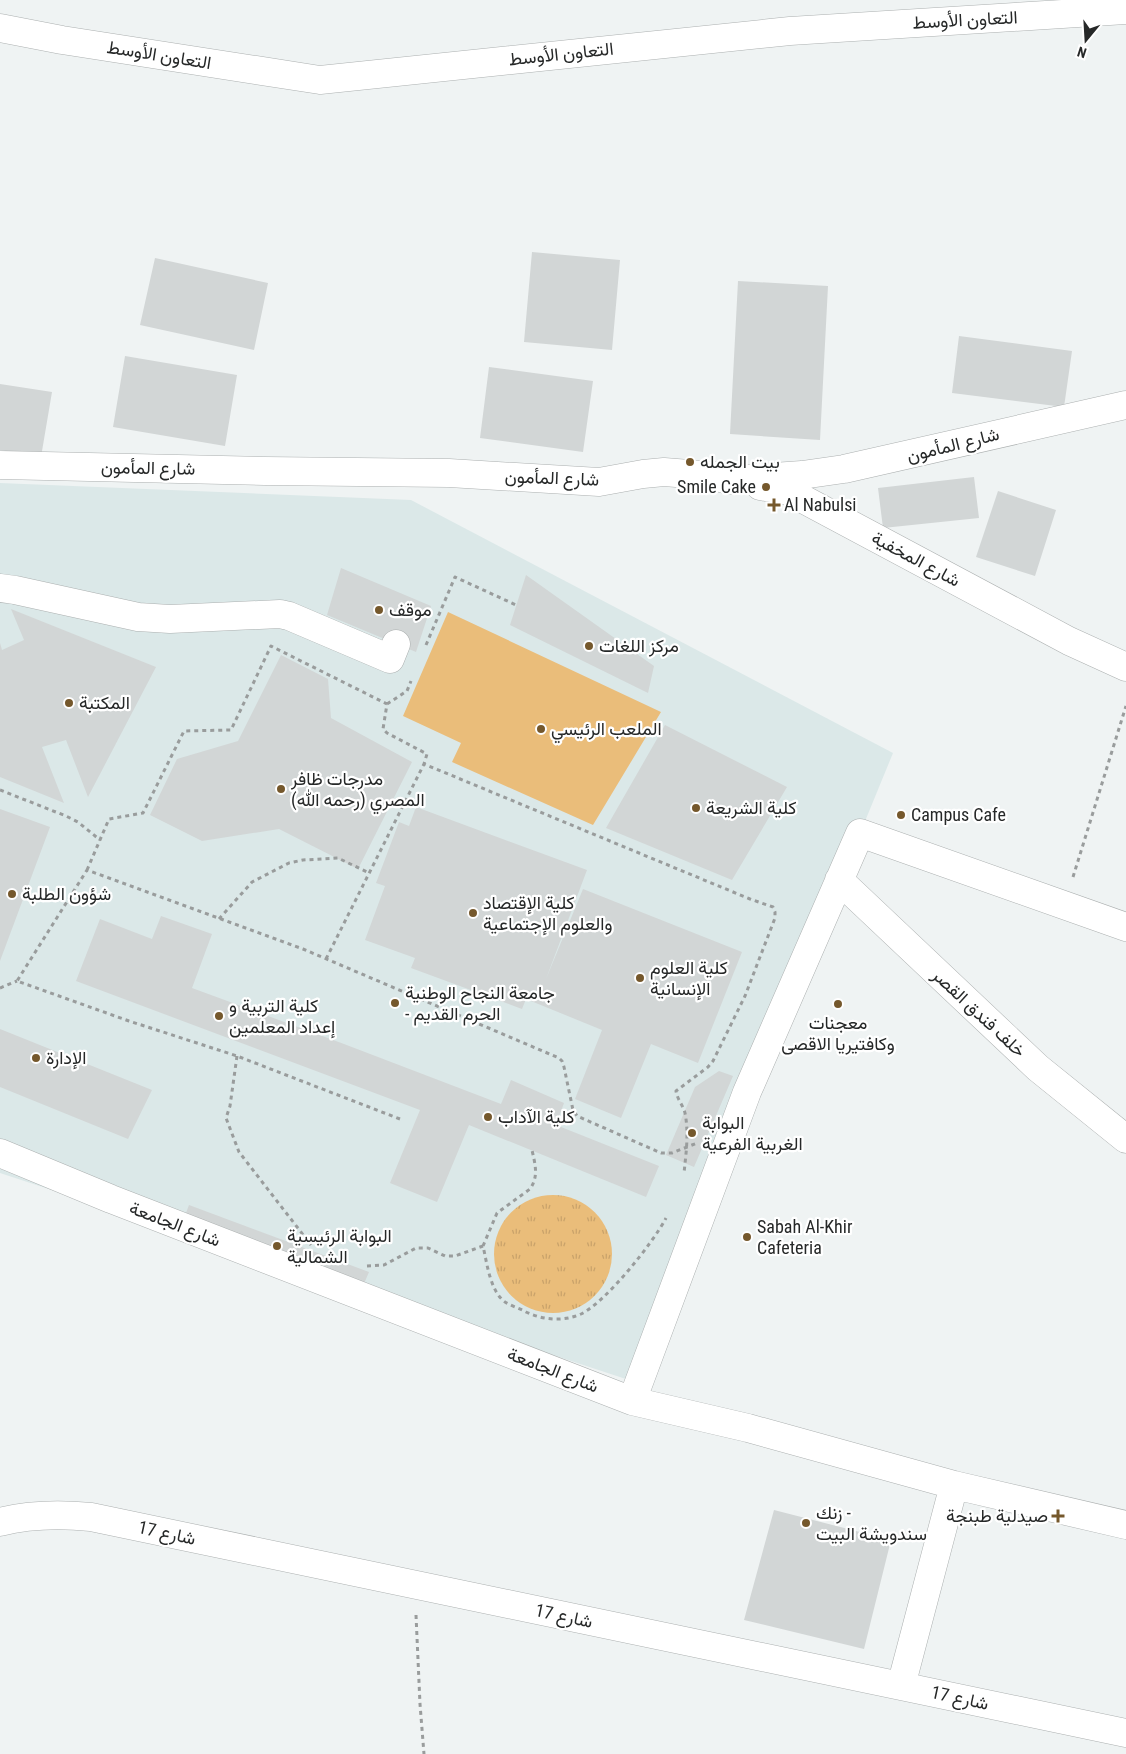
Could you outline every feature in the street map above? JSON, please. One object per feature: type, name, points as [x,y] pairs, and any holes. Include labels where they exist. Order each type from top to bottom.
[{"type":"street","name":"التعاون الأوسط","points":[[0,28],[62,40],[320,80],[790,30],[1126,10]]},
{"type":"street","name":"شارع المأمون","points":[[0,465],[449,473],[599,482],[657,473],[699,475],[728,480],[802,475],[844,469],[1126,405]]},
{"type":"street","name":"شارع المخفية","points":[[699,475],[788,491],[1069,640],[1126,667]]},
{"type":"street","points":[[0,588],[138,617],[170,619],[280,614],[289,616],[390,659],[396,644]]},
{"type":"street","points":[[632,1401],[746,1092],[860,833],[1126,927]]},
{"type":"street","name":"خلف فندق القصر","points":[[839,880],[1038,1068],[1126,1139]]},
{"type":"street","name":"شارع الجامعة","points":[[0,1153],[111,1199],[632,1401],[748,1428],[954,1485],[1126,1525]]},
{"type":"street","points":[[902,1686],[954,1485]]},
{"type":"street","name":"شارع 17","points":[[0,1522],[31,1516],[58,1514],[91,1517],[1126,1733]]},
{"type":"path","points":[[425,647],[455,577],[516,605]]},
{"type":"path","points":[[0,988],[17,981],[87,870],[109,819],[143,813],[184,730],[231,730],[272,646],[387,704]]},
{"type":"path","points":[[326,959],[424,764],[426,754],[383,729],[387,704],[407,691],[414,673]]},
{"type":"path","points":[[1064,906],[1126,706]]},
{"type":"path","points":[[424,764],[772,907],[775,912],[775,918],[746,996],[708,1067],[676,1091],[685,1112],[687,1147],[683,1175]]},
{"type":"path","points":[[0,790],[78,822],[100,840]]},
{"type":"path","points":[[219,919],[252,882],[289,863],[338,858],[369,873]]},
{"type":"path","points":[[87,870],[326,959],[559,1058],[564,1067],[572,1110],[577,1116],[660,1153],[666,1153]]},
{"type":"path","points":[[17,981],[129,1021],[237,1056],[400,1119]]},
{"type":"path","points":[[237,1056],[230,1106],[226,1118],[240,1152],[311,1243],[304,1274]]},
{"type":"path","points":[[532,1150],[536,1173],[533,1185],[497,1213],[483,1246],[491,1279],[504,1300],[537,1317],[553,1319],[571,1317],[585,1311],[612,1288],[654,1238],[668,1216]]},
{"type":"path","points":[[367,1266],[384,1265],[416,1248],[422,1247],[451,1256],[483,1246]]},
{"type":"path","points":[[414,1584],[424,1754]]},
{"type":"shaded area","name":"جامعة النجاح الوطنية - الحرم القديم","points":[[0,483],[411,500],[893,753],[635,1382],[0,1173]]},
{"type":"green space","name":"الملعب الرئيسي","points":[[448,612],[661,712],[593,825],[452,762],[461,743],[403,716]]},
{"type":"green space","points":[[553,1195],[576,1199],[595,1212],[608,1231],[612,1254],[608,1277],[595,1296],[576,1309],[553,1313],[530,1309],[511,1296],[498,1277],[494,1254],[498,1231],[511,1212],[530,1199]]},
{"type":"building","points":[[532,252],[620,260],[612,350],[524,342]]},
{"type":"building","points":[[155,258],[268,283],[254,350],[140,325]]},
{"type":"building","points":[[738,281],[828,286],[820,440],[730,434]]},
{"type":"building","points":[[959,336],[1072,351],[1064,407],[952,393]]},
{"type":"building","points":[[125,356],[237,375],[225,446],[113,427]]},
{"type":"building","points":[[489,367],[593,381],[583,452],[480,438]]},
{"type":"building","points":[[0,384],[52,392],[41,457],[0,450]]},
{"type":"building","points":[[974,477],[979,518],[883,528],[878,488]]},
{"type":"building","points":[[998,491],[1056,510],[1035,576],[976,557]]},
{"type":"building","name":"موقف","points":[[341,568],[431,606],[416,652],[327,615]]},
{"type":"building","name":"مركز اللغات","points":[[526,575],[654,666],[648,693],[510,625]]},
{"type":"building","name":"المكتبة","points":[[11,609],[156,667],[88,797],[66,740],[42,747],[64,803],[0,777],[0,643],[2,650],[24,640]]},
{"type":"building","name":"مدرجات ظافر المصري (رحمه الله)","points":[[281,655],[328,679],[331,718],[412,762],[358,869],[279,829],[202,841],[150,815],[177,759],[238,741]]},
{"type":"building","name":"كلية الشريعة","points":[[665,725],[787,787],[732,880],[606,828]]},
{"type":"building","points":[[416,807],[587,870],[546,979],[583,889],[742,952],[698,1063],[651,1044],[621,1118],[575,1099],[602,1030],[526,999],[522,1009],[411,968],[415,958],[365,940],[385,886],[376,883],[399,822],[409,826]]},
{"type":"building","name":"شؤون الطلبة","points":[[0,809],[50,827],[0,961]]},
{"type":"building","points":[[161,916],[212,934],[192,988],[501,1104],[511,1080],[564,1103],[556,1125],[659,1166],[646,1197],[469,1125],[437,1202],[390,1183],[420,1110],[76,981],[100,919],[152,939]]},
{"type":"building","name":"الإدارة","points":[[0,1029],[152,1090],[128,1139],[0,1087]]},
{"type":"building","name":"البوابة الغربية الفرعية","points":[[719,1071],[733,1076],[694,1167],[666,1155],[695,1087]]},
{"type":"building","name":"البوابة الرئيسية الشمالية","points":[[189,1205],[369,1272],[363,1286],[183,1221]]},
{"type":"building","points":[[774,1510],[891,1540],[864,1649],[744,1620]]},
{"type":"place","name":"بيت الجمله","points":[[690,462]]},
{"type":"place","name":"Smile Cake","points":[[766,487]]},
{"type":"place","name":"Al Nabulsi","points":[[774,505]]},
{"type":"place","name":"موقف","points":[[379,610]]},
{"type":"place","name":"مركز اللغات","points":[[589,646]]},
{"type":"place","name":"المكتبة","points":[[69,703]]},
{"type":"place","name":"الملعب الرئيسي","points":[[541,729]]},
{"type":"place","name":"مدرجات ظافر المصري (رحمه الله)","points":[[281,789]]},
{"type":"place","name":"كلية الشريعة","points":[[696,808]]},
{"type":"place","name":"Campus Cafe","points":[[901,815]]},
{"type":"place","name":"شؤون الطلبة","points":[[12,894]]},
{"type":"place","name":"كلية الإقتصاد والعلوم الإجتماعية","points":[[473,913]]},
{"type":"place","name":"كلية العلوم الإنسانية","points":[[640,978]]},
{"type":"place","name":"جامعة النجاح الوطنية - الحرم القديم","points":[[395,1003]]},
{"type":"place","name":"معجنات وكافتيريا الاقصى","points":[[838,1004]]},
{"type":"place","name":"كلية التربية و إعداد المعلمين","points":[[219,1016]]},
{"type":"place","name":"الإدارة","points":[[36,1058]]},
{"type":"place","name":"كلية الآداب","points":[[488,1117]]},
{"type":"place","name":"البوابة الغربية الفرعية","points":[[692,1133]]},
{"type":"place","name":"Sabah Al-Khir Cafeteria","points":[[747,1237]]},
{"type":"place","name":"البوابة الرئيسية الشمالية","points":[[277,1246]]},
{"type":"place","name":"صيدلية طبنجة","points":[[1058,1516]]},
{"type":"place","name":"زنك - سندويشة البيت","points":[[806,1523]]}]
